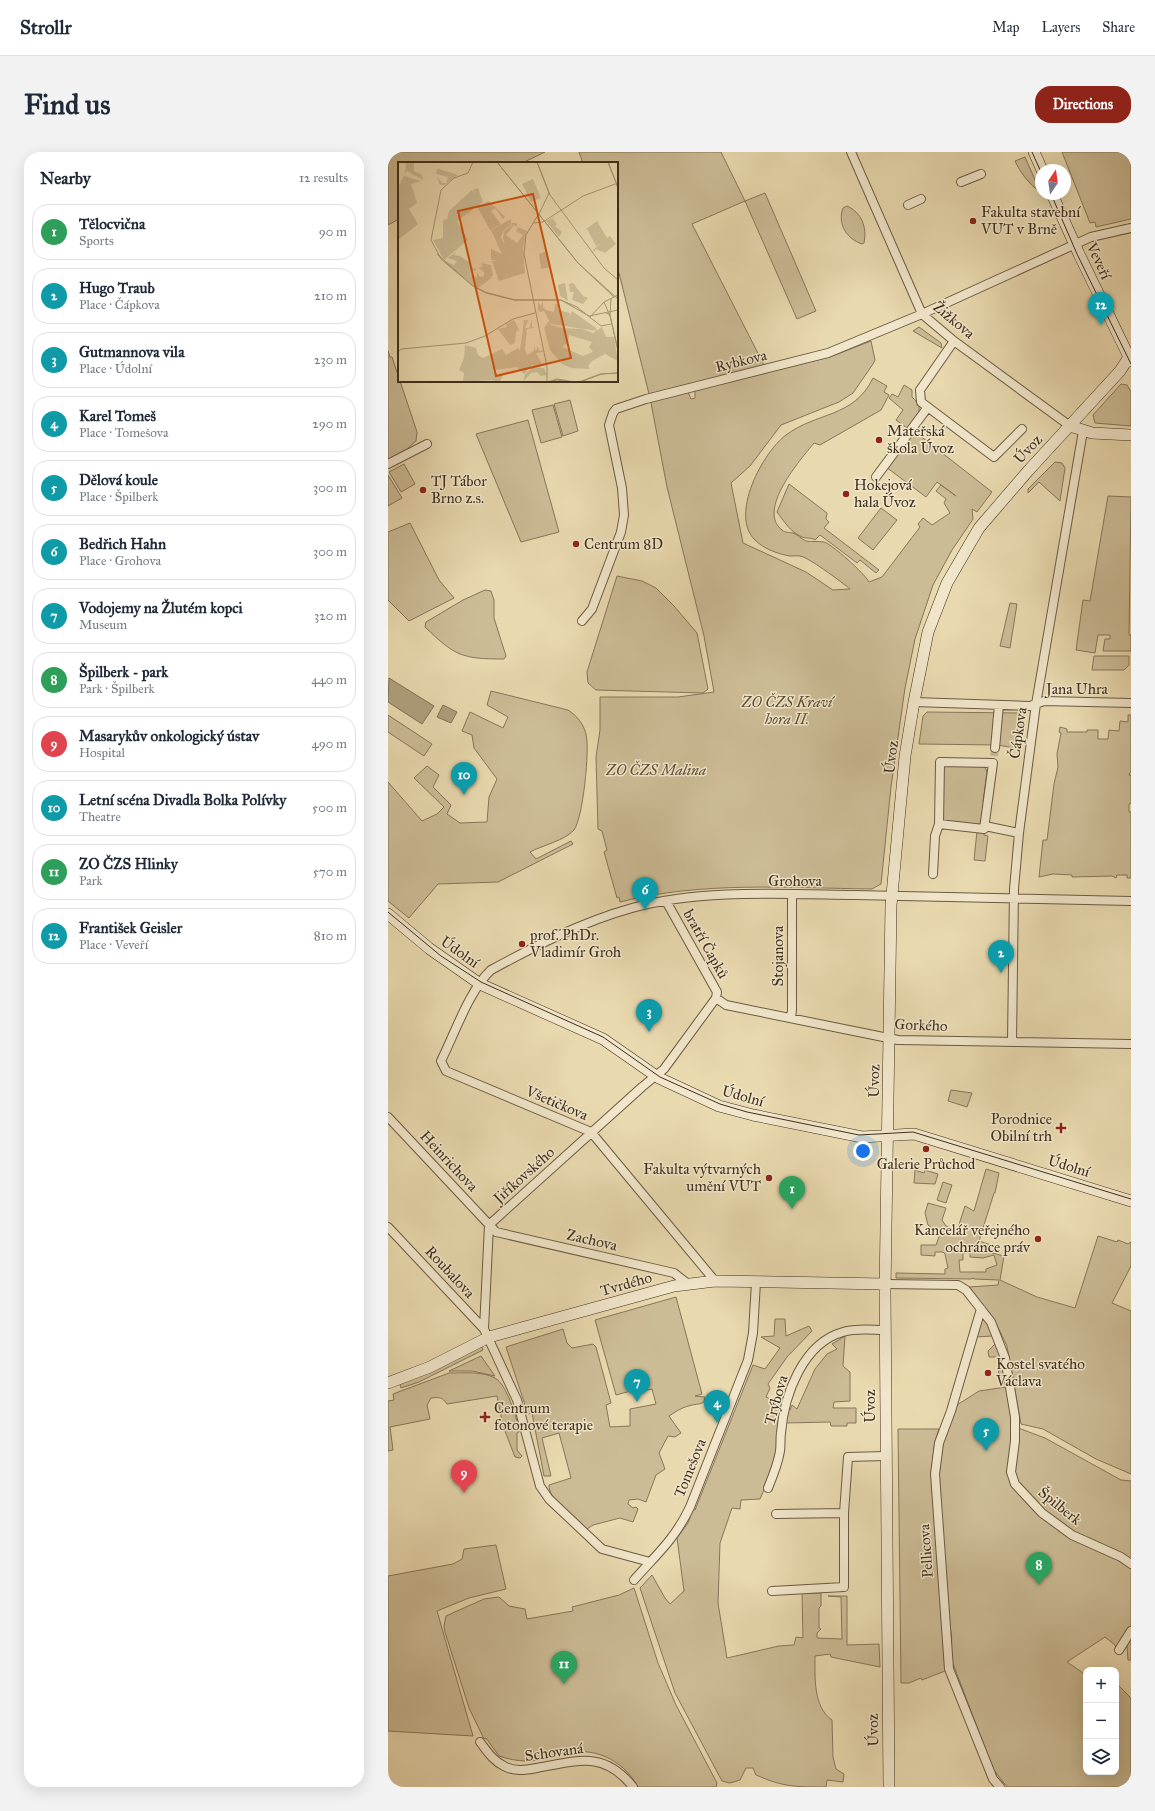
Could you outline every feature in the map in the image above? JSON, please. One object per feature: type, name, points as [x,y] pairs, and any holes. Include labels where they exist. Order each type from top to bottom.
[{"type":"main road","points":[[1034,152],[1039,164]]},
{"type":"main road","name":"Veveří","points":[[1055,200],[1130,358]]},
{"type":"main road","name":"Úvoz","points":[[889,1787],[885,1456],[885,1284],[892,896],[905,756],[914,702],[928,632],[950,578],[979,528],[1028,471],[1120,371],[1130,358]]},
{"type":"main road","points":[[1070,426],[1083,431],[1131,436]]},
{"type":"main road","name":"Údolní","points":[[388,914],[440,957],[480,984],[602,1039],[656,1076],[712,1103],[733,1110],[862,1137],[903,1133],[920,1136],[1131,1201]]},
{"type":"main road","name":"Tvrdého","points":[[388,1382],[430,1367],[487,1333],[688,1284],[715,1281],[885,1284]]},
{"type":"street","name":"Žižkova","points":[[851,152],[922,314],[954,341],[1070,426]]},
{"type":"street","points":[[961,182],[981,174]]},
{"type":"street","points":[[908,205],[921,199]]},
{"type":"street","name":"Rybkova","points":[[582,620],[592,609],[621,532],[624,515],[622,488],[609,425],[616,409],[646,399],[828,353],[922,314],[1090,237],[1131,228]]},
{"type":"street","name":"Úvoz","points":[[954,341],[920,390],[921,402],[994,457],[1022,429]]},
{"type":"street","points":[[876,477],[928,407]]},
{"type":"street","name":"Čápkova","points":[[1012,1042],[1014,899],[1019,833],[1036,704],[1083,431]]},
{"type":"street","points":[[388,464],[427,444]]},
{"type":"street","name":"Jana Uhra","points":[[914,702],[1030,706],[1044,701],[1131,703]]},
{"type":"street","points":[[985,826],[999,705]]},
{"type":"street","points":[[933,874],[935,836],[939,824],[940,762],[994,756]]},
{"type":"street","points":[[939,824],[984,829],[985,826],[1019,833]]},
{"type":"street","name":"Grohova","points":[[480,984],[491,970],[542,942],[581,924],[634,908],[666,901],[708,896],[792,894],[1131,901]]},
{"type":"street","name":"Stojanova","points":[[791,1018],[792,894]]},
{"type":"street","name":"bratří Čapků","points":[[656,1076],[664,1070],[716,998],[717,992],[666,901]]},
{"type":"street","name":"Všetičkova","points":[[480,984],[442,1062],[446,1071],[591,1132],[715,1281]]},
{"type":"street","name":"Gorkého","points":[[716,998],[726,1005],[889,1038],[1131,1044]]},
{"type":"street","name":"Jiříkovského","points":[[487,1333],[489,1225],[591,1132],[656,1076]]},
{"type":"street","name":"Heinrichova","points":[[388,1117],[489,1225]]},
{"type":"street","name":"Zachova","points":[[489,1225],[496,1232],[674,1273],[688,1284]]},
{"type":"street","name":"Roubalova","points":[[388,1228],[487,1333]]},
{"type":"street","name":"Tomešova","points":[[634,1580],[665,1548],[684,1521],[744,1370],[751,1344],[756,1282]]},
{"type":"street","name":"Špilberk","points":[[885,1284],[958,1285],[963,1287],[990,1322],[1005,1358],[1015,1417],[1015,1441],[1011,1472],[1014,1484],[1042,1513],[1072,1536],[1121,1557],[1131,1564]]},
{"type":"street","name":"Pellicova","points":[[981,1309],[951,1411],[939,1443],[934,1474],[949,1669],[994,1779],[1000,1787]]},
{"type":"street","name":"Trýbova","points":[[768,1488],[781,1449],[781,1432],[785,1408],[794,1380],[810,1355],[820,1344],[841,1332],[885,1330]]},
{"type":"street","points":[[487,1333],[517,1400],[540,1486],[548,1499],[602,1549],[650,1562]]},
{"type":"street","points":[[772,1591],[844,1587],[844,1513],[848,1457],[885,1456]]},
{"type":"street","points":[[776,1514],[844,1513]]},
{"type":"street","points":[[1119,1650],[1131,1631]]},
{"type":"street","name":"Schovaná","points":[[480,1742],[494,1760],[505,1767],[523,1770],[578,1760],[596,1761],[613,1768],[633,1787]]},
{"type":"green space","points":[[388,152],[545,152],[524,162],[398,162],[398,220],[388,225]]},
{"type":"green space","points":[[579,152],[721,152],[745,201],[692,224],[764,367],[649,394],[618,269],[618,162],[583,162]]},
{"type":"green space","points":[[1062,152],[1131,152],[1131,219],[1096,227],[1095,222],[1090,223],[1071,175],[1071,164],[1067,164]]},
{"type":"green space","points":[[1025,157],[1035,180],[1035,188],[1020,170],[1015,161]]},
{"type":"green space","points":[[765,193],[816,311],[797,319],[745,201]]},
{"type":"green space","points":[[847,206],[856,212],[864,226],[865,237],[864,243],[862,244],[852,239],[842,225],[841,214],[843,208]]},
{"type":"green space","points":[[919,327],[941,343],[942,348],[913,331]]},
{"type":"green space","points":[[871,341],[875,360],[853,393],[839,402],[781,425],[750,466],[731,483],[743,543],[806,572],[833,590],[850,589],[807,559],[800,556],[790,556],[771,551],[755,540],[748,529],[746,515],[747,500],[759,469],[777,443],[786,435],[798,428],[845,408],[856,401],[865,391],[873,378],[887,386],[884,392],[889,395],[881,410],[820,445],[814,443],[791,472],[777,498],[774,510],[775,521],[782,530],[795,534],[806,541],[824,542],[828,544],[841,553],[869,582],[882,577],[920,527],[918,524],[923,518],[932,525],[950,513],[944,503],[946,499],[936,491],[941,485],[956,496],[937,482],[926,497],[886,467],[914,431],[992,492],[977,512],[972,509],[973,519],[952,550],[933,585],[915,639],[905,688],[891,787],[881,884],[872,889],[777,887],[714,888],[651,895],[620,902],[619,897],[617,898],[604,852],[607,850],[602,831],[598,829],[596,757],[600,730],[600,697],[678,697],[714,692],[704,636],[667,487],[651,403],[652,401],[688,392],[691,399],[695,398],[695,390],[830,357]]},
{"type":"green space","points":[[388,351],[390,357],[392,357],[398,375],[398,382],[400,382],[417,432],[416,441],[407,449],[388,459]]},
{"type":"green space","points":[[1121,384],[1127,385],[1131,392],[1131,426],[1095,423],[1093,415]]},
{"type":"green space","points":[[904,385],[912,390],[912,397],[919,406],[917,416],[907,428],[896,420],[903,410],[889,398],[892,394],[898,397]]},
{"type":"green space","points":[[570,400],[578,431],[563,436],[554,404]]},
{"type":"green space","points":[[553,405],[562,437],[541,443],[532,410]]},
{"type":"green space","points":[[528,420],[559,532],[521,542],[476,434]]},
{"type":"green space","points":[[1055,462],[1062,463],[1065,468],[1060,501],[1039,482],[1028,493],[1028,489]]},
{"type":"green space","points":[[404,464],[415,484],[401,492],[389,472]]},
{"type":"green space","points":[[388,475],[402,498],[388,506]]},
{"type":"green space","points":[[789,484],[827,513],[826,519],[829,522],[824,528],[879,570],[876,573],[860,560],[857,563],[820,535],[815,540],[802,537],[791,529],[777,512]]},
{"type":"green space","points":[[1108,496],[1131,497],[1129,635],[1131,635],[1131,651],[1103,651],[1105,639],[1110,639],[1110,635],[1098,635],[1095,653],[1076,650],[1083,600],[1090,601]]},
{"type":"green space","points":[[881,508],[897,520],[873,550],[858,538]]},
{"type":"green space","points":[[410,523],[439,580],[454,598],[409,621],[388,600],[388,532]]},
{"type":"green space","points":[[617,576],[642,581],[656,588],[697,633],[708,689],[703,693],[596,690],[588,683],[587,672]]},
{"type":"green space","points":[[485,590],[491,591],[494,600],[494,618],[506,656],[504,659],[468,657],[460,654],[444,644],[425,627],[426,622],[463,600]]},
{"type":"green space","points":[[1010,603],[1017,604],[1010,648],[1000,646]]},
{"type":"green space","points":[[1094,656],[1129,656],[1129,665],[1124,670],[1092,670]]},
{"type":"green space","points":[[491,691],[568,710],[577,717],[583,726],[586,734],[587,754],[583,798],[577,823],[574,830],[570,834],[530,852],[536,859],[571,841],[573,844],[498,882],[438,884],[409,918],[388,901],[388,782],[422,821],[437,814],[444,807],[414,778],[427,766],[439,775],[433,787],[451,805],[447,814],[460,823],[487,822],[489,797],[497,779],[474,748],[472,735],[462,731],[470,712],[503,728],[508,717],[487,705]]},
{"type":"green space","points":[[927,712],[1019,713],[1023,719],[1019,749],[998,745],[919,744],[923,716]]},
{"type":"green space","points":[[388,715],[432,744],[424,756],[388,732]]},
{"type":"green space","points":[[1128,715],[1131,715],[1131,771],[1129,775],[1131,775],[1131,803],[1129,804],[1129,812],[1131,812],[1131,878],[1127,878],[1127,875],[1117,875],[1116,878],[1112,876],[1072,877],[1072,875],[1053,874],[1039,877],[1043,840],[1047,840],[1054,784],[1058,767],[1057,754],[1061,733],[1059,732],[1060,727],[1067,729],[1067,732],[1087,732],[1087,730],[1098,730],[1098,739],[1108,739],[1109,730],[1119,731],[1120,721],[1128,722]]},
{"type":"green space","points":[[944,765],[985,767],[987,772],[983,802],[985,805],[982,821],[979,825],[945,822],[942,819],[942,769]]},
{"type":"green space","points":[[977,831],[984,832],[984,835],[988,836],[985,861],[974,860]]},
{"type":"green space","points":[[951,1090],[972,1093],[967,1107],[948,1101]]},
{"type":"green space","points":[[986,1169],[999,1173],[995,1193],[979,1241],[991,1245],[989,1252],[1004,1256],[1000,1280],[1037,1297],[1075,1308],[1098,1236],[1117,1242],[1118,1240],[1128,1244],[1131,1242],[1131,1266],[1112,1303],[1131,1311],[1131,1474],[1096,1459],[1043,1429],[1021,1424],[1007,1346],[994,1319],[969,1287],[998,1285],[999,1280],[974,1278],[896,1278],[896,1273],[945,1274],[945,1269],[948,1268],[945,1254],[943,1252],[935,1252],[935,1256],[921,1255],[921,1245],[936,1245],[940,1234],[928,1225],[925,1213],[928,1203],[946,1208],[942,1220],[946,1226],[957,1231],[965,1206],[974,1211]],"holes":[[[963,1253],[970,1253],[970,1257],[983,1258],[994,1255],[997,1265],[986,1269],[986,1272],[960,1272],[959,1260],[963,1260]]]},
{"type":"green space","points":[[915,1170],[924,1173],[925,1170],[938,1174],[935,1184],[914,1183]]},
{"type":"green space","points":[[943,1182],[952,1185],[946,1203],[937,1200]]},
{"type":"green space","points":[[676,1297],[702,1394],[695,1396],[705,1397],[704,1402],[685,1407],[669,1416],[681,1433],[675,1437],[668,1436],[659,1453],[665,1469],[656,1475],[646,1502],[638,1499],[629,1500],[628,1504],[633,1508],[636,1507],[638,1509],[633,1522],[620,1518],[593,1525],[587,1529],[558,1503],[550,1491],[549,1485],[571,1478],[559,1433],[542,1438],[551,1476],[544,1476],[532,1413],[528,1414],[506,1347],[563,1329],[567,1343],[572,1348],[593,1344],[596,1347],[611,1403],[606,1405],[610,1427],[630,1426],[630,1409],[656,1404],[652,1389],[639,1392],[638,1389],[616,1395],[595,1320]]},
{"type":"green space","points":[[775,1319],[785,1319],[786,1336],[809,1326],[812,1331],[787,1357],[768,1384],[770,1388],[766,1397],[783,1405],[777,1449],[772,1471],[760,1499],[741,1500],[740,1509],[732,1508],[720,1543],[718,1603],[727,1658],[779,1646],[794,1645],[796,1637],[803,1638],[802,1593],[821,1593],[819,1628],[821,1629],[817,1633],[817,1638],[842,1639],[841,1597],[828,1596],[847,1596],[847,1645],[879,1644],[880,1667],[831,1657],[830,1654],[815,1656],[815,1682],[818,1700],[821,1707],[832,1720],[833,1757],[836,1769],[844,1774],[843,1782],[827,1780],[826,1787],[798,1786],[774,1782],[756,1775],[753,1768],[746,1768],[740,1780],[730,1783],[722,1781],[675,1693],[640,1588],[652,1575],[670,1604],[684,1591],[677,1538],[688,1523],[693,1509],[695,1510],[753,1365],[765,1369],[780,1348],[761,1337],[774,1336]]},
{"type":"green space","points":[[984,1320],[990,1327],[993,1336],[976,1337],[981,1321]]},
{"type":"green space","points":[[845,1336],[843,1366],[850,1372],[850,1401],[834,1402],[833,1408],[856,1408],[856,1423],[847,1423],[847,1426],[831,1426],[830,1422],[785,1423],[787,1409],[790,1410],[792,1405],[797,1409],[815,1369],[827,1354],[837,1349],[832,1344]]},
{"type":"green space","points":[[995,1344],[1001,1356],[1006,1383],[1000,1384],[997,1357],[989,1357],[988,1351]]},
{"type":"green space","points":[[478,1347],[482,1347],[483,1350],[419,1382],[401,1388],[400,1385],[403,1382]]},
{"type":"green space","points":[[481,1356],[495,1376],[472,1371],[449,1371]]},
{"type":"green space","points":[[449,1373],[484,1374],[499,1381],[507,1394],[520,1431],[517,1433],[517,1450],[522,1456],[520,1458],[515,1457],[503,1426],[497,1396],[447,1404],[440,1398],[431,1398],[427,1405],[430,1419],[390,1427],[393,1450],[388,1451],[388,1401],[394,1400],[393,1394]]},
{"type":"green space","points":[[1006,1387],[1013,1426],[1045,1438],[1121,1480],[1131,1481],[1131,1660],[1128,1660],[1127,1646],[1123,1652],[1116,1648],[1115,1645],[1105,1637],[1067,1662],[1083,1673],[1083,1775],[1119,1775],[1119,1686],[1131,1698],[1131,1787],[1007,1787],[993,1769],[952,1661],[952,1638],[949,1625],[939,1475],[943,1444],[957,1405],[979,1391]]},
{"type":"green space","points":[[898,1429],[939,1429],[935,1441],[931,1473],[945,1671],[922,1680],[921,1678],[909,1683],[901,1683]]},
{"type":"green space","points":[[496,1545],[506,1589],[469,1598],[437,1611],[473,1736],[388,1731],[388,1576],[453,1564],[462,1559],[464,1549]]},
{"type":"green space","points":[[634,1588],[658,1663],[676,1705],[717,1783],[716,1787],[638,1787],[631,1777],[615,1761],[595,1753],[560,1753],[531,1761],[513,1760],[499,1756],[486,1738],[484,1739],[469,1708],[445,1632],[444,1626],[446,1616],[484,1599],[499,1597],[509,1606],[525,1609],[527,1619],[573,1611],[572,1607],[619,1595]]},
{"type":"shaded area","points":[[389,678],[434,706],[422,724],[388,702]]},
{"type":"shaded area","points":[[443,705],[457,712],[451,723],[437,717]]},
{"type":"tunnel","points":[[994,756],[995,748]]},
{"type":"tram line","points":[[1032,152],[1037,164]]},
{"type":"tram line","points":[[1054,200],[1077,254],[1131,364]]},
{"type":"tram line","points":[[388,912],[441,956],[481,982],[603,1037],[660,1077],[720,1104],[747,1112],[859,1135],[913,1132],[1131,1199]]},
{"type":"place","name":"Fakulta stavební VUT v Brně","points":[[973,221]]},
{"type":"place","name":"František Geisler","points":[[1101,325]]},
{"type":"place","name":"Mateřská škola Úvoz","points":[[879,440]]},
{"type":"place","name":"TJ Tábor Brno z.s.","points":[[423,490]]},
{"type":"place","name":"Hokejová hala Úvoz","points":[[846,494]]},
{"type":"place","name":"Centrum 8D","points":[[576,544]]},
{"type":"place","name":"Letní scéna Divadla Bolka Polívky","points":[[464,795]]},
{"type":"place","name":"Bedřich Hahn","points":[[645,910]]},
{"type":"place","name":"prof. PhDr. Vladimír Groh","points":[[522,944]]},
{"type":"place","name":"Hugo Traub","points":[[1001,973]]},
{"type":"place","name":"Gutmannova vila","points":[[649,1032]]},
{"type":"place","name":"Porodnice Obilní trh","points":[[1061,1128]]},
{"type":"place","name":"Galerie Průchod","points":[[926,1149]]},
{"type":"place","name":"Fakulta výtvarných umění VUT","points":[[769,1178]]},
{"type":"place","name":"Tělocvična","points":[[792,1209]]},
{"type":"place","name":"Kancelář veřejného ochránce práv","points":[[1038,1239]]},
{"type":"place","name":"Kostel svatého Václava","points":[[988,1373]]},
{"type":"place","name":"Vodojemy na Žlutém kopci","points":[[637,1402]]},
{"type":"place","name":"Centrum fotonové terapie","points":[[485,1417]]},
{"type":"place","name":"Karel Tomeš","points":[[717,1423]]},
{"type":"place","name":"Dělová koule","points":[[986,1451]]},
{"type":"place","name":"Masarykův onkologický ústav","points":[[464,1493]]},
{"type":"place","name":"Špilberk - park","points":[[1039,1585]]},
{"type":"place","name":"ZO ČZS Hlinky","points":[[564,1684]]},
{"type":"park label","name":"ZO ČZS Kraví hora II.","points":[[787,710]]},
{"type":"park label","name":"ZO ČZS Malina","points":[[656,770]]}]
